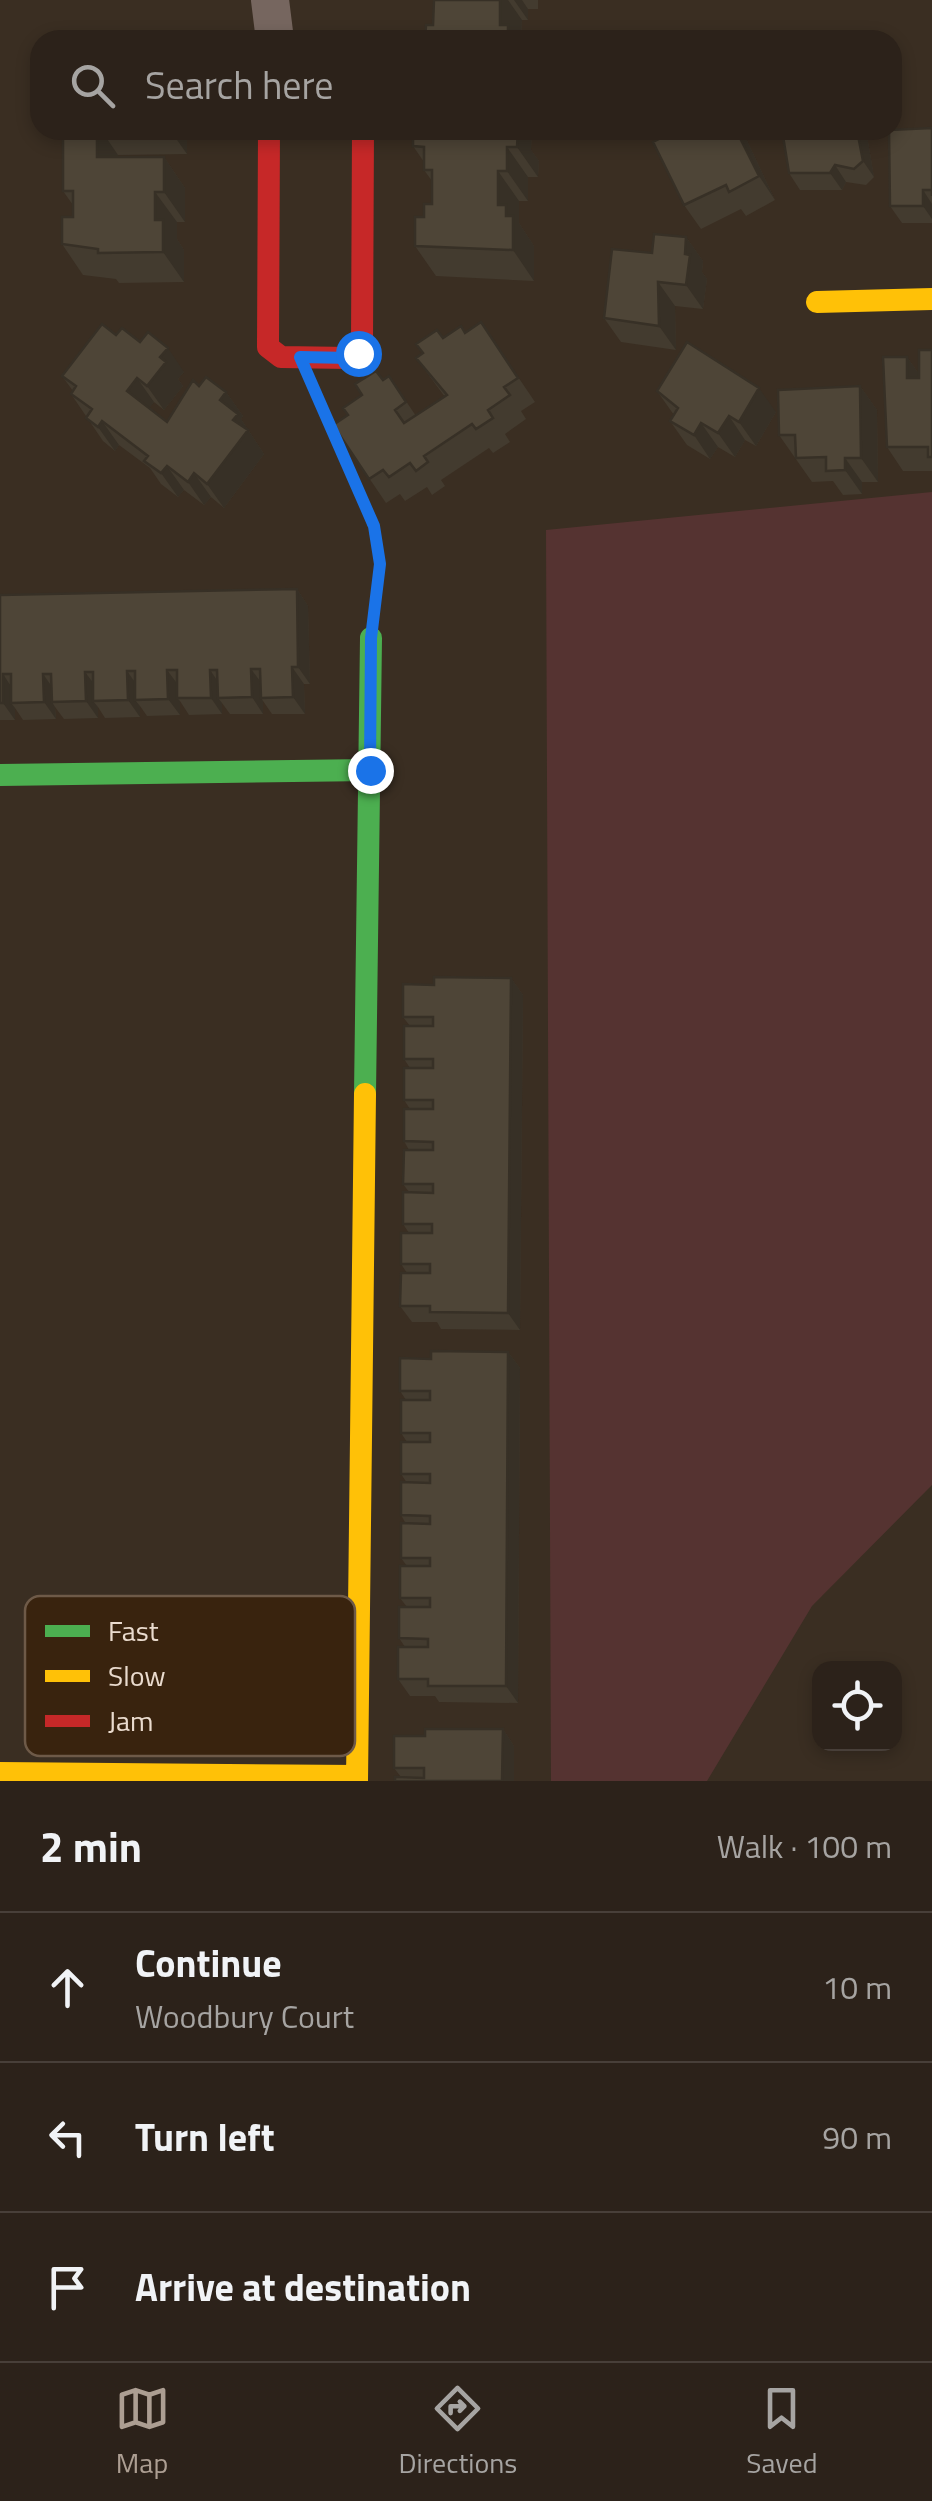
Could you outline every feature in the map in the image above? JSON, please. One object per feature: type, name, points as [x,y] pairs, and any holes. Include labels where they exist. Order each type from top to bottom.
[{"type":"street","points":[[270,0],[274,30]]},
{"type":"street","points":[[269,140],[268,347],[281,357],[350,358],[361,348],[363,140]]},
{"type":"street","points":[[817,302],[932,299]]},
{"type":"street","points":[[0,1773],[357,1779],[371,638]]},
{"type":"street","points":[[0,775],[370,770]]},
{"type":"path","points":[[300,357],[374,526],[380,564],[371,638]]},
{"type":"shaded area","points":[[932,492],[932,1485],[812,1606],[707,1781],[551,1781],[546,530]]},
{"type":"building","points":[[434,0],[500,0],[500,25],[508,25],[508,30],[426,30],[426,25],[433,25]]},
{"type":"building","points":[[932,128],[932,190],[923,190],[923,206],[890,206],[889,140],[902,140],[902,129]]},
{"type":"building","points":[[63,140],[97,140],[97,157],[164,157],[164,192],[155,192],[155,220],[163,220],[163,252],[98,253],[98,249],[62,244],[62,217],[73,217],[73,191],[63,191]]},
{"type":"building","points":[[413,140],[517,140],[517,147],[507,147],[507,171],[498,171],[498,205],[506,205],[506,216],[513,216],[513,250],[415,246],[415,217],[424,217],[424,204],[432,204],[432,170],[424,170],[424,147],[413,146]]},
{"type":"building","points":[[741,140],[759,176],[729,192],[726,185],[684,205],[653,142]]},
{"type":"building","points":[[784,140],[859,140],[863,161],[854,169],[835,165],[830,173],[789,173]]},
{"type":"building","points":[[654,234],[686,237],[685,254],[690,255],[686,285],[658,282],[659,326],[604,318],[612,249],[652,253]]},
{"type":"building","points":[[481,322],[518,378],[504,387],[510,395],[488,410],[493,418],[476,429],[472,424],[424,456],[428,462],[416,471],[410,463],[389,477],[383,470],[369,479],[333,425],[348,415],[343,408],[362,395],[355,384],[376,371],[383,380],[389,376],[406,402],[395,410],[404,423],[447,395],[416,358],[423,353],[416,344],[437,330],[443,338],[461,326],[465,333]]},
{"type":"building","points":[[102,324],[116,335],[122,328],[140,342],[148,332],[168,348],[160,357],[166,362],[147,386],[137,378],[127,391],[167,422],[193,380],[199,386],[206,377],[226,392],[220,400],[238,414],[233,420],[248,430],[207,484],[194,473],[188,482],[167,466],[161,473],[144,461],[148,456],[102,421],[98,427],[86,418],[92,409],[71,394],[76,386],[62,376]]},
{"type":"building","points":[[687,342],[759,388],[739,422],[729,416],[718,433],[701,423],[694,435],[670,421],[678,408],[657,391]]},
{"type":"building","points":[[919,350],[932,350],[932,457],[928,457],[928,447],[887,447],[883,357],[907,357],[907,378],[919,378]]},
{"type":"building","points":[[860,386],[861,458],[845,458],[845,470],[826,471],[826,457],[796,458],[795,435],[779,435],[778,390]]},
{"type":"building","points":[[297,589],[298,667],[292,667],[293,697],[261,698],[260,669],[251,669],[252,697],[218,698],[217,670],[210,670],[211,698],[177,698],[177,670],[167,670],[168,699],[135,700],[135,671],[127,671],[128,700],[93,701],[93,672],[85,672],[86,701],[52,702],[51,674],[43,674],[44,702],[11,703],[11,674],[3,674],[0,703],[0,595]]},
{"type":"building","points":[[434,977],[511,978],[508,1313],[430,1312],[430,1306],[400,1306],[401,1273],[430,1273],[430,1264],[401,1264],[401,1233],[432,1233],[432,1224],[403,1224],[403,1192],[433,1193],[433,1184],[403,1184],[404,1150],[433,1150],[433,1142],[404,1141],[404,1109],[433,1109],[433,1100],[404,1100],[404,1068],[433,1068],[433,1059],[404,1059],[404,1026],[433,1026],[433,1017],[403,1017],[403,984],[434,985]]},
{"type":"building","points":[[431,1351],[508,1352],[506,1686],[428,1686],[428,1679],[398,1679],[398,1647],[428,1647],[428,1639],[399,1638],[399,1607],[430,1607],[430,1598],[400,1598],[400,1566],[430,1566],[430,1558],[401,1558],[401,1523],[430,1524],[430,1516],[401,1515],[401,1482],[430,1483],[430,1474],[401,1474],[401,1442],[430,1442],[430,1433],[401,1433],[401,1400],[430,1400],[430,1391],[400,1391],[400,1358],[431,1359]]},
{"type":"building","points":[[425,1729],[503,1729],[502,1781],[395,1781],[395,1777],[424,1778],[424,1768],[394,1768],[394,1736],[425,1736]]},
{"type":"traffic: fast","points":[[365,1094],[371,638]]},
{"type":"traffic: fast","points":[[0,775],[370,770]]},
{"type":"traffic: slow","points":[[817,302],[932,299]]},
{"type":"traffic: slow","points":[[357,1781],[365,1094]]},
{"type":"traffic: slow","points":[[0,1773],[357,1776]]},
{"type":"traffic: jam","points":[[269,140],[268,347],[281,357],[350,358],[362,343],[363,140]]},
{"type":"route","points":[[358,353],[350,358],[300,357],[374,526],[380,564],[371,638],[370,770]]}]
